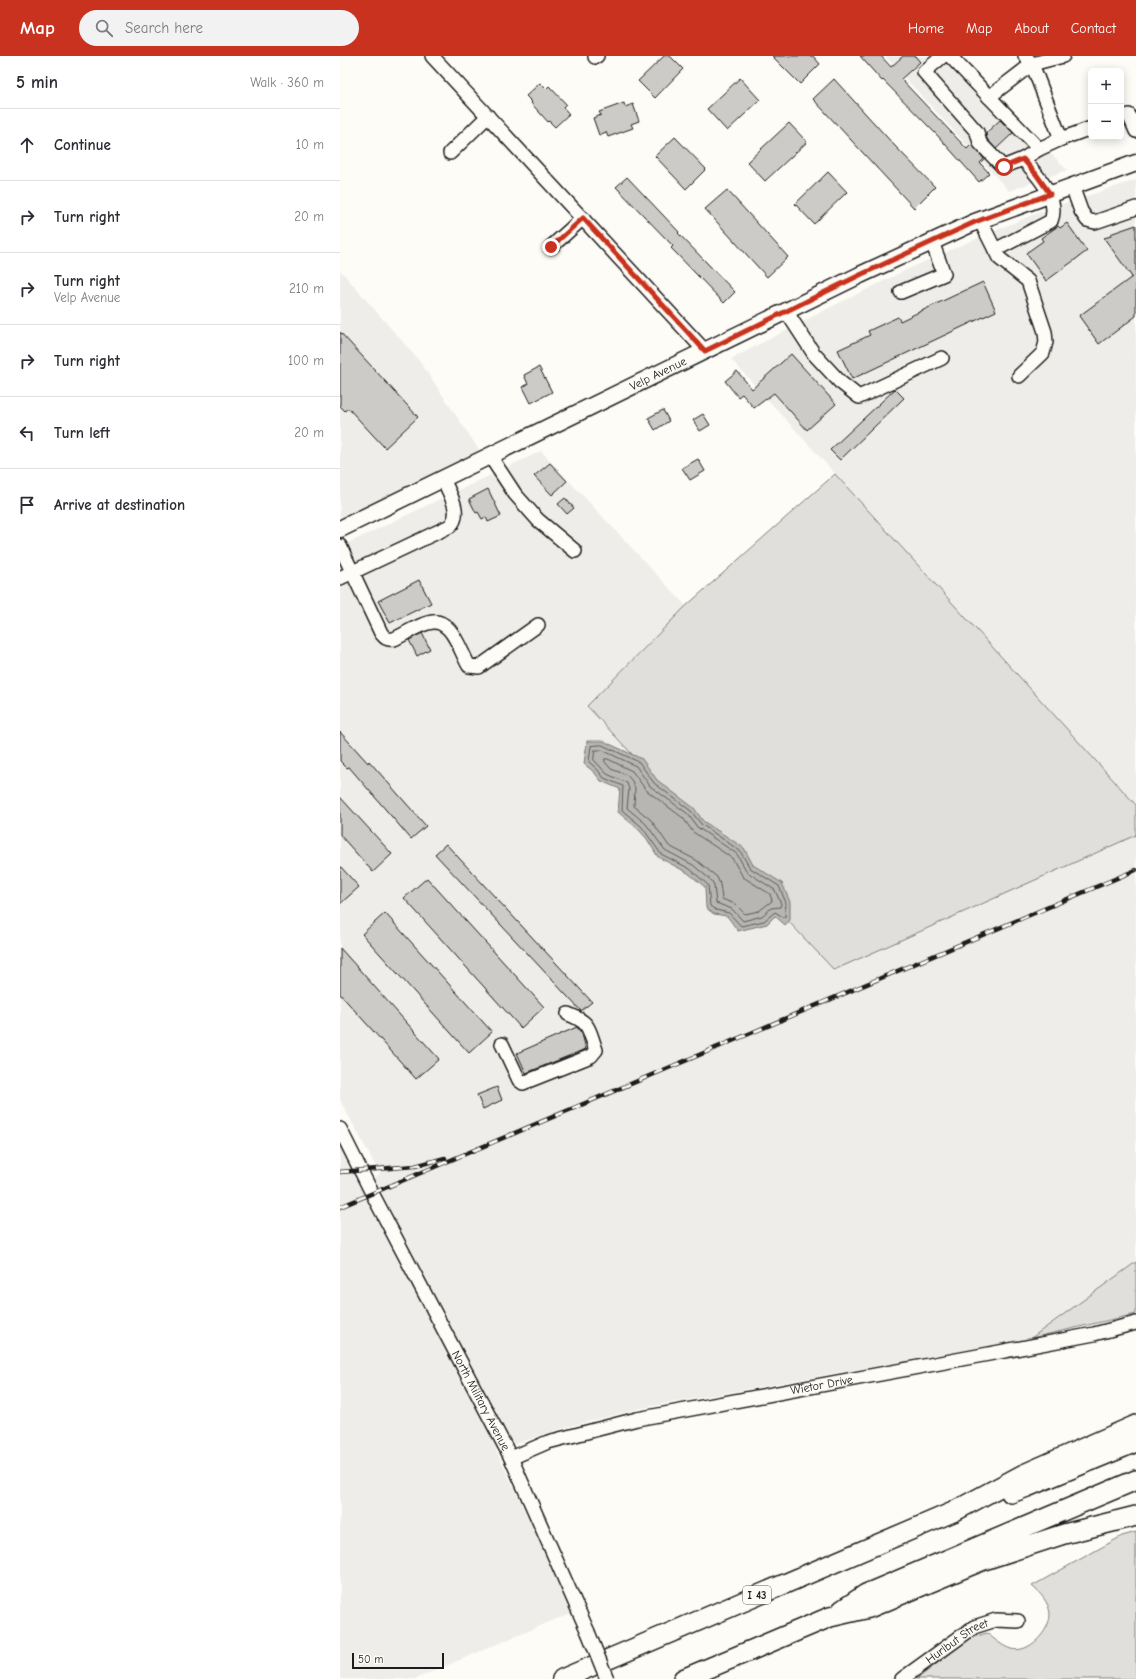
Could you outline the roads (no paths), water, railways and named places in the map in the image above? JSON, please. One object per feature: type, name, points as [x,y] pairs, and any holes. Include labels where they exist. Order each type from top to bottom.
[{"type":"highway","points":[[952,1512],[1024,1474],[1136,1425]]},
{"type":"highway","points":[[952,1512],[1027,1487],[1136,1442]]},
{"type":"highway","points":[[683,1679],[830,1617],[866,1594],[1136,1480]]},
{"type":"highway","name":"I 43","points":[[562,1679],[952,1512]]},
{"type":"highway","points":[[830,1617],[869,1608],[981,1561],[1064,1534],[1136,1516]]},
{"type":"main road","name":"Velp Avenue","points":[[340,530],[786,311],[932,242],[980,220],[1136,162]]},
{"type":"street","points":[[432,56],[705,351]]},
{"type":"street","points":[[943,56],[924,72],[976,132],[980,143],[1004,167],[1061,139],[1088,129]]},
{"type":"street","points":[[950,56],[1039,149]]},
{"type":"street","points":[[989,97],[1028,60],[1063,56]]},
{"type":"street","points":[[1028,60],[1061,139]]},
{"type":"street","points":[[1129,115],[1136,131]]},
{"type":"street","points":[[450,153],[488,116]]},
{"type":"street","points":[[995,250],[1051,221],[1054,214],[1050,194],[1023,159]]},
{"type":"street","points":[[1072,186],[1081,211],[1087,220],[1095,222],[1136,208]]},
{"type":"street","points":[[551,247],[583,218]]},
{"type":"street","points":[[980,220],[999,258],[1028,282],[1045,332],[1046,342],[1043,353],[1019,376]]},
{"type":"street","points":[[901,292],[944,274],[932,242]]},
{"type":"street","points":[[786,311],[814,354],[840,382],[859,397],[942,358]]},
{"type":"street","points":[[490,456],[515,494],[538,520],[575,552]]},
{"type":"street","points":[[340,578],[450,526],[454,522],[457,512],[443,479]]},
{"type":"street","points":[[340,546],[381,632],[388,640],[394,639],[429,622],[439,622],[444,624],[450,631],[469,666],[479,667],[538,625]]},
{"type":"street","points":[[502,1044],[519,1080],[523,1083],[591,1056],[596,1050],[587,1024],[568,1014]]},
{"type":"street","name":"North Military Avenue","points":[[340,1129],[372,1193],[512,1458],[607,1679]]},
{"type":"street","name":"Wietor Drive","points":[[512,1458],[548,1442],[651,1416],[1094,1334],[1136,1323]]},
{"type":"street","name":"Hurlbut Street","points":[[902,1679],[974,1627],[996,1620],[1018,1621]]},
{"type":"water","points":[[587,741],[603,741],[642,759],[657,780],[694,808],[703,821],[744,848],[753,865],[782,883],[790,902],[790,920],[785,925],[775,916],[767,924],[738,931],[727,916],[714,914],[706,908],[705,887],[688,873],[658,857],[647,839],[639,830],[618,812],[620,789],[601,781],[594,772],[584,764]]},
{"type":"railway","points":[[340,1207],[1136,870]]},
{"type":"railway","points":[[340,1172],[415,1166],[445,1158]]}]
